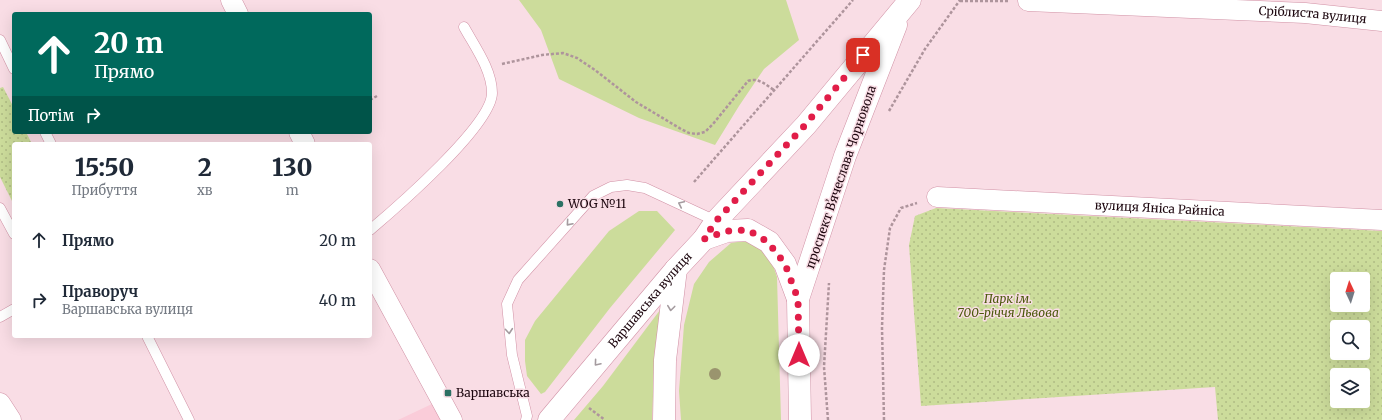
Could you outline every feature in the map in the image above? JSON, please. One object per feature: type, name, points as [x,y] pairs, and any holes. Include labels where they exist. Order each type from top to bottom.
[{"type":"main road","name":"Варшавська вулиця","points":[[549,420],[676,269],[704,239],[716,221],[806,124],[906,5]]},
{"type":"main road","name":"проспект Вʼячеслава Чорновола","points":[[800,420],[798,299],[845,156],[906,5]]},
{"type":"main road","points":[[704,239],[727,231],[748,230],[768,242],[785,264],[798,299]]},
{"type":"main road","points":[[664,420],[665,360],[676,269]]},
{"type":"street","points":[[231,0],[237,12]]},
{"type":"street","name":"Сріблиста вулиця","points":[[1028,1],[1306,7],[1382,21]]},
{"type":"street","name":"вулиця Яніса Райніса","points":[[937,197],[1382,220]]},
{"type":"street","points":[[372,273],[452,420]]},
{"type":"street","points":[[0,403],[11,420]]},
{"type":"lane","points":[[372,228],[406,199],[461,143],[478,124],[488,108],[492,95],[491,82],[486,68],[464,27]]},
{"type":"lane","points":[[0,40],[12,65]]},
{"type":"lane","points":[[526,420],[527,416],[512,355],[507,304],[518,280],[593,196],[611,188],[627,185],[645,188],[716,221]]},
{"type":"lane","points":[[0,208],[12,230]]},
{"type":"lane","points":[[0,317],[12,310]]},
{"type":"lane","points":[[148,338],[189,420]]},
{"type":"path","points":[[694,182],[853,0]]},
{"type":"path","points":[[886,114],[925,49],[960,0],[1028,1]]},
{"type":"path","points":[[486,68],[542,55],[564,54],[577,58],[636,102],[681,129],[689,133],[697,134],[705,132],[713,124],[748,81],[752,79],[762,82],[774,90]]},
{"type":"path","points":[[372,99],[377,96]]},
{"type":"path","points":[[884,420],[882,328],[884,270],[890,228],[901,208],[937,197]]},
{"type":"path","points":[[828,420],[824,367],[828,287],[830,279]]},
{"type":"shaded area","points":[[434,403],[442,420],[398,420]]},
{"type":"green space","points":[[519,0],[786,0],[799,40],[764,69],[715,145],[639,118],[559,79],[541,30]]},
{"type":"green space","points":[[3,87],[12,104],[12,134],[27,134],[31,142],[12,142],[12,201],[0,177],[0,88]]},
{"type":"green space","name":"Парк ім. 700-річчя Львова","points":[[936,208],[1382,231],[1382,420],[1218,420],[1215,387],[921,406],[909,245],[915,216]]},
{"type":"green space","points":[[639,211],[657,211],[675,230],[610,308],[545,392],[541,394],[527,376],[525,361],[525,340],[535,321],[609,231]]},
{"type":"green space","points":[[744,241],[758,246],[771,259],[777,277],[781,420],[681,420],[679,391],[684,325],[694,284],[709,262],[731,243]]},
{"type":"green space","points":[[663,306],[655,348],[652,420],[574,420],[603,386]]},
{"type":"place","name":"WOG №11","points":[[560,204]]},
{"type":"place","name":"Варшавська","points":[[448,393]]},
{"type":"route","points":[[799,355],[798,299],[785,264],[768,242],[748,230],[727,231],[704,239],[716,221],[806,124],[863,55]]}]
